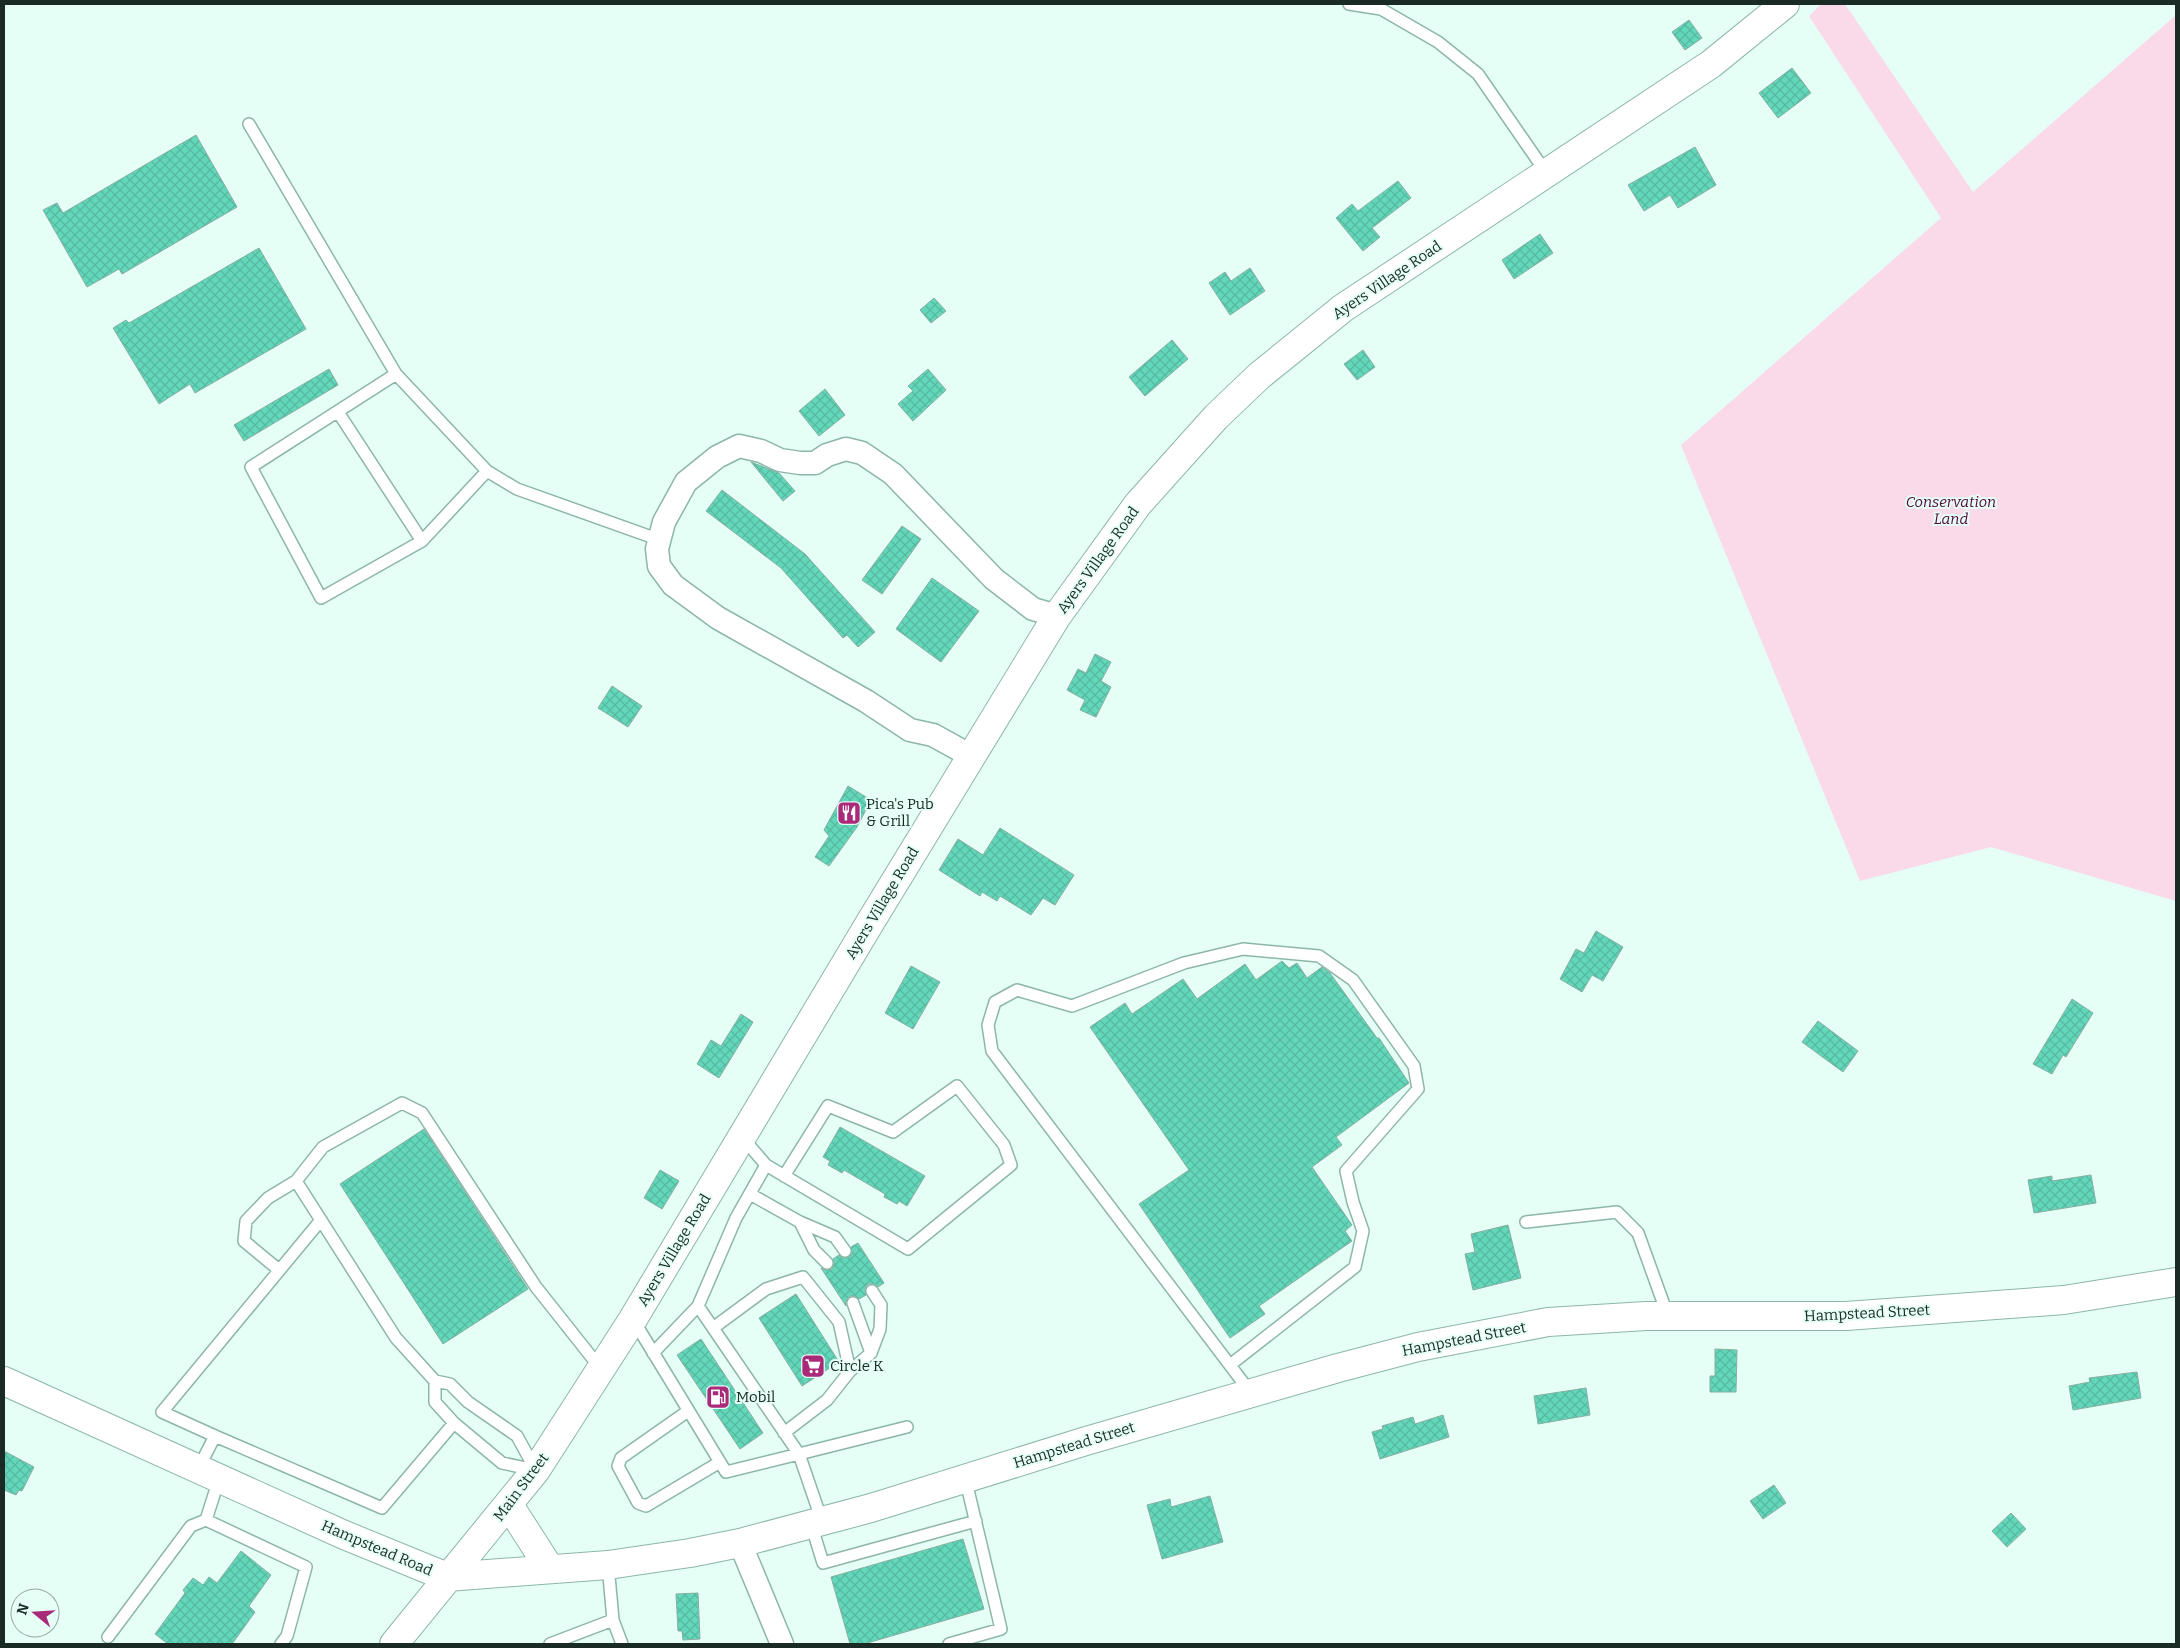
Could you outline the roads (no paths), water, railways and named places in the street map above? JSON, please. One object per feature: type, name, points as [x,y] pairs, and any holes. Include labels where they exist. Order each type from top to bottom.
[{"type":"main road","name":"Ayers Village Road","points":[[633,1319],[1057,616],[1138,504],[1216,417],[1259,376],[1343,308],[1711,64],[1785,4]]},
{"type":"main road","name":"Hampstead Street","points":[[776,1534],[1251,1393],[1418,1347],[1558,1321],[1668,1316],[1846,1316],[2064,1300],[2176,1282]]},
{"type":"main road","name":"Main Street","points":[[394,1644],[536,1470],[633,1319]]},
{"type":"main road","name":"Hampstead Road","points":[[4,1381],[342,1534],[447,1577],[608,1565],[690,1554],[776,1534]]},
{"type":"main road","points":[[509,1505],[550,1569]]},
{"type":"street","points":[[971,756],[933,735],[910,730],[866,701],[718,618],[673,585],[659,566],[657,549],[664,522],[686,482],[717,457],[739,446],[761,451],[780,460],[800,463],[814,463],[827,455],[846,449],[862,453],[893,474],[994,579],[1033,609],[1057,616]]},
{"type":"street","points":[[740,1543],[782,1644]]},
{"type":"lane","points":[[1349,4],[1381,9],[1438,42],[1478,74],[1547,174]]},
{"type":"lane","points":[[248,124],[396,374],[486,472],[517,488],[660,540]]},
{"type":"lane","points":[[396,374],[251,468],[320,598],[422,541],[486,472]]},
{"type":"lane","points":[[338,412],[422,541]]},
{"type":"lane","points":[[1230,1364],[1356,1267],[1363,1231],[1353,1202],[1346,1171],[1418,1089],[1414,1066],[1353,980],[1320,956],[1243,949],[1184,964],[1072,1006],[1017,990],[995,1002],[988,1025],[992,1051],[1251,1393]]},
{"type":"lane","points":[[742,1137],[766,1165],[784,1176],[908,1249],[1011,1165],[1004,1145],[957,1086],[893,1132],[828,1106],[784,1176]]},
{"type":"lane","points":[[279,1270],[244,1241],[246,1221],[268,1198],[296,1182],[323,1147],[402,1103],[422,1113],[536,1288],[601,1369]]},
{"type":"lane","points":[[653,1353],[698,1306],[736,1218],[766,1165]]},
{"type":"lane","points":[[296,1182],[396,1338],[435,1381],[450,1384],[468,1402],[517,1436],[536,1470]]},
{"type":"lane","points":[[750,1194],[800,1222],[835,1238],[845,1251]]},
{"type":"lane","points":[[1526,1222],[1617,1212],[1638,1234],[1668,1316]]},
{"type":"lane","points":[[321,1220],[162,1412],[382,1508],[454,1423]]},
{"type":"lane","points":[[800,1222],[814,1250],[827,1263]]},
{"type":"lane","points":[[714,1328],[766,1289],[804,1277],[839,1322],[850,1371]]},
{"type":"lane","points":[[784,1433],[827,1400],[850,1371],[871,1353],[880,1329],[881,1305],[872,1291]]},
{"type":"lane","points":[[852,1303],[871,1353]]},
{"type":"lane","points":[[698,1306],[798,1454],[817,1523],[823,1563],[976,1521]]},
{"type":"lane","points":[[633,1319],[726,1472],[908,1427]]},
{"type":"lane","points":[[435,1381],[435,1402],[454,1423],[502,1463],[536,1470]]},
{"type":"lane","points":[[688,1411],[621,1458],[618,1466],[638,1503],[646,1506],[720,1462]]},
{"type":"lane","points":[[206,1520],[208,1474],[215,1436]]},
{"type":"lane","points":[[949,1644],[1001,1629],[965,1477]]},
{"type":"lane","points":[[108,1637],[191,1526],[206,1520],[306,1567],[287,1636],[281,1644]]},
{"type":"lane","points":[[608,1565],[613,1620],[622,1644]]},
{"type":"lane","points":[[550,1644],[613,1620]]},
{"type":"place","name":"Pica's Pub & Grill","points":[[849,813]]},
{"type":"place","name":"Circle K","points":[[813,1366]]},
{"type":"place","name":"Mobil","points":[[718,1397]]},
{"type":"park label","name":"Conservation Land","points":[[1951,510]]}]
